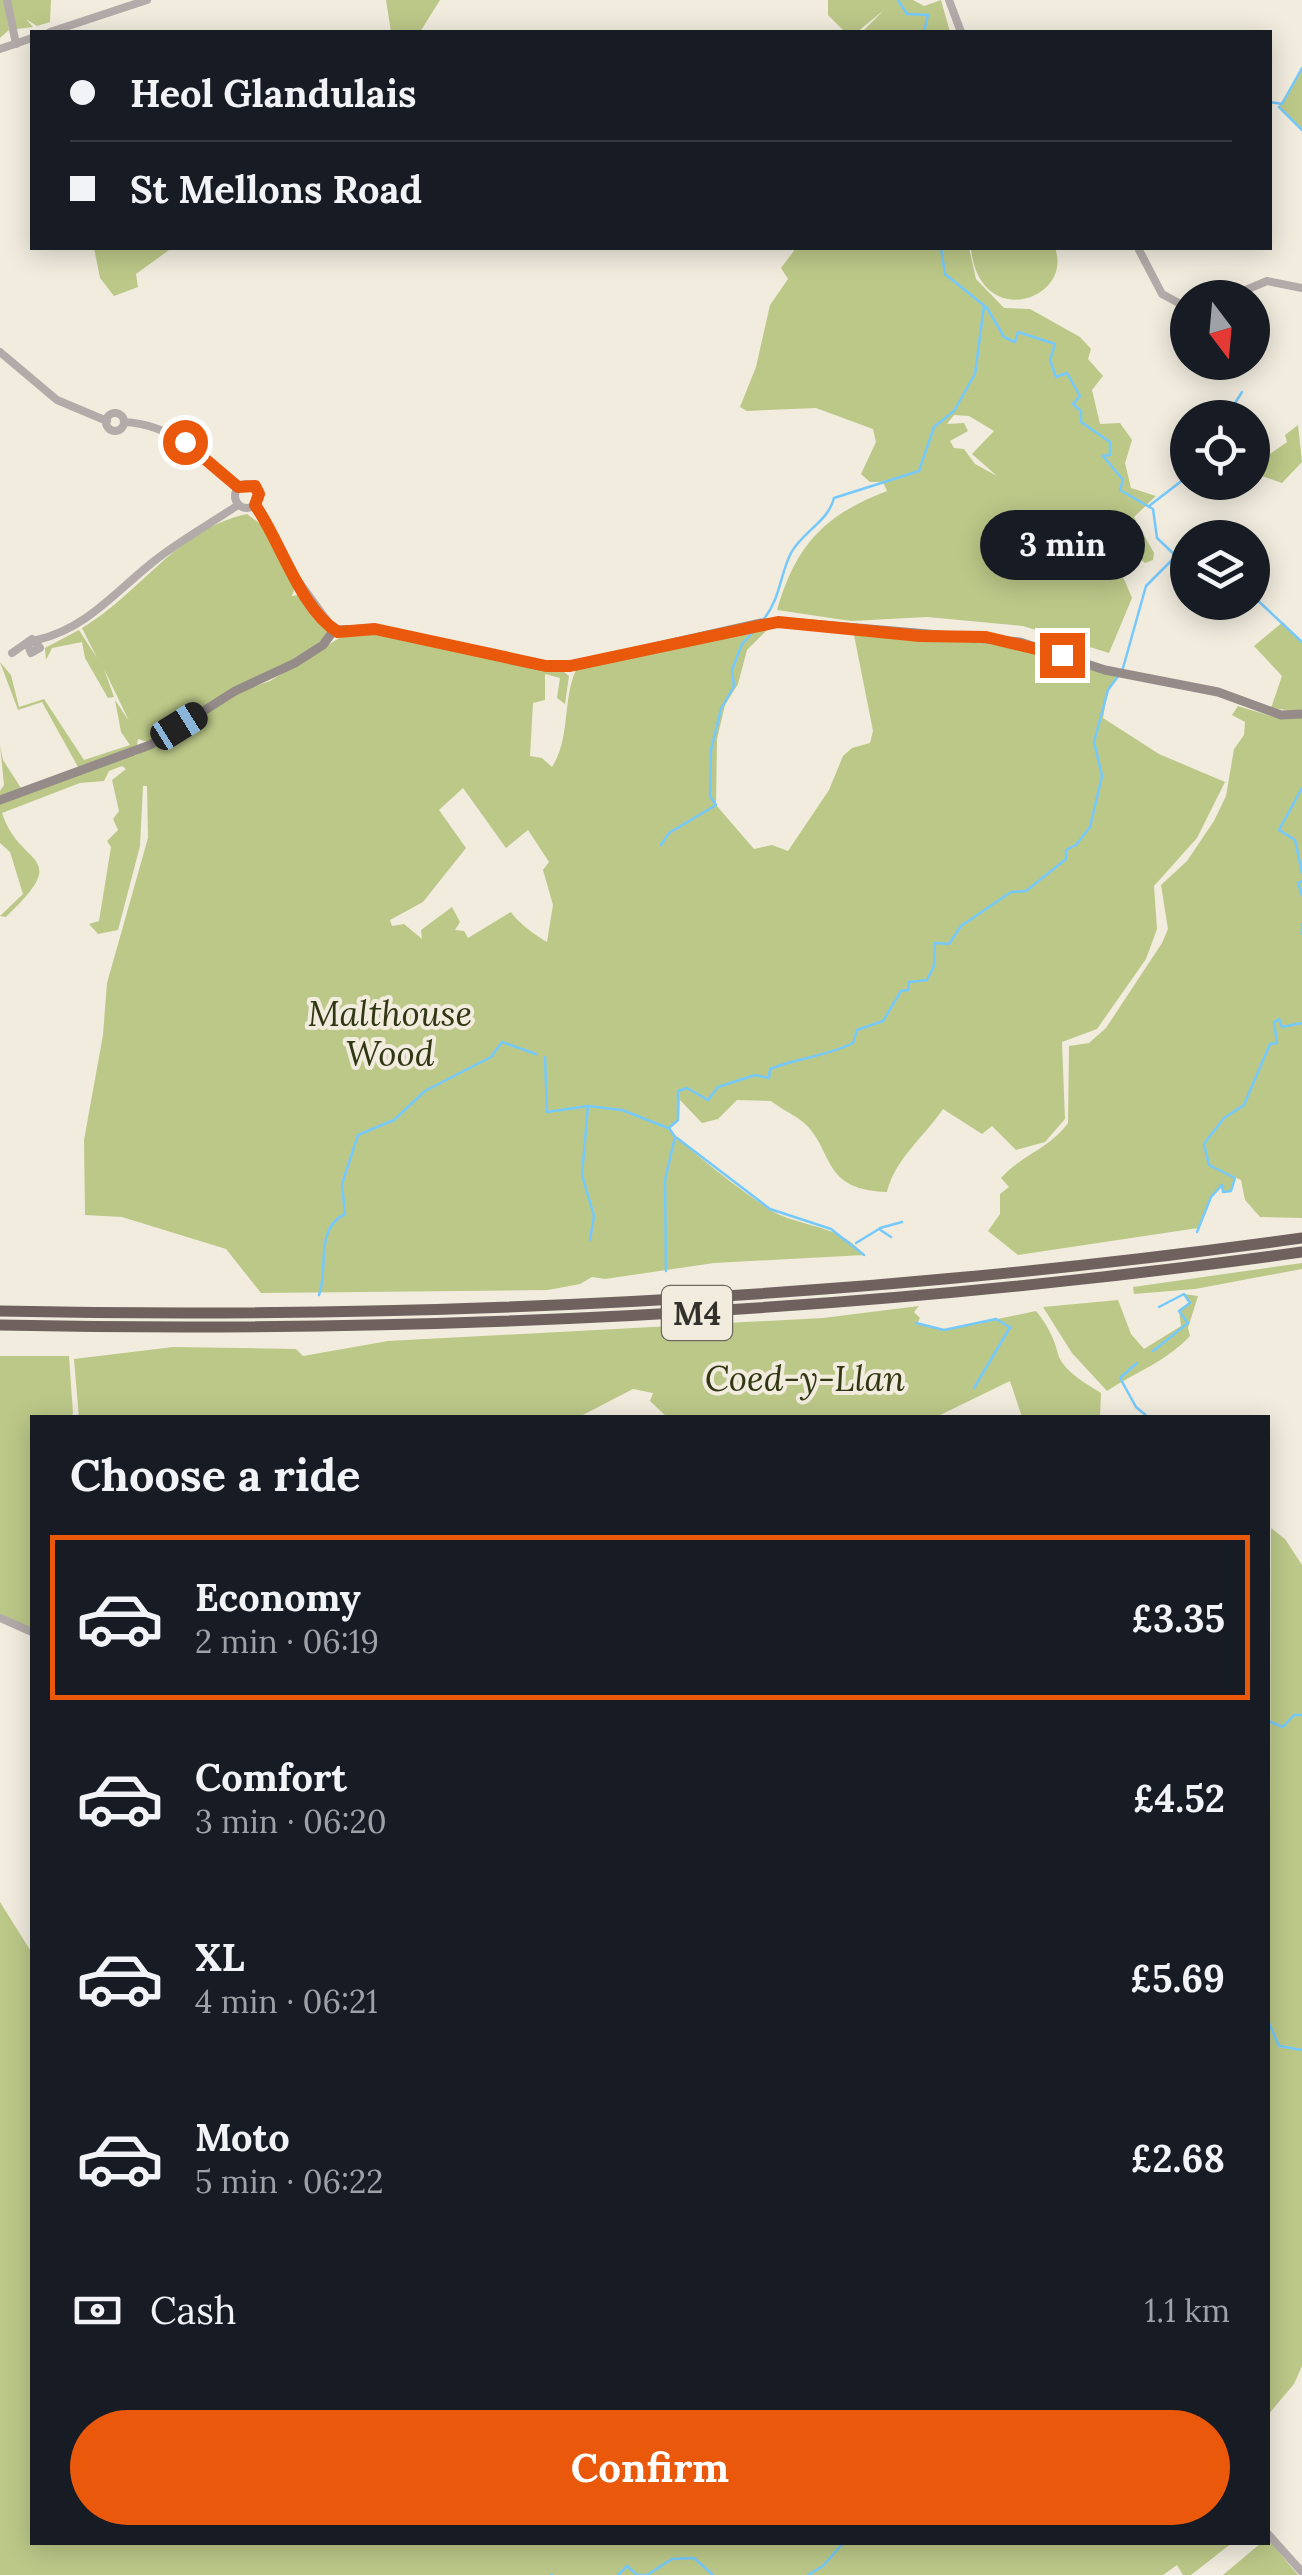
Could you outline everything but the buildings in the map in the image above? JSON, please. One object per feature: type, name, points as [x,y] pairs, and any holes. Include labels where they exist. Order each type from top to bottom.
[{"type":"highway","name":"M4","points":[[0,1308],[89,1312],[372,1312],[684,1301],[995,1275],[1302,1238]]},
{"type":"highway","name":"M4","points":[[0,1328],[432,1325],[684,1314],[997,1289],[1302,1252]]},
{"type":"main road","points":[[0,800],[150,745],[230,694],[295,663],[323,645],[334,630],[375,629],[546,666],[570,666],[778,622],[920,636],[986,637],[1040,647],[1120,674],[1218,692],[1281,715],[1302,714]]},
{"type":"street","points":[[7,0],[16,44]]},
{"type":"street","points":[[56,30],[147,0]]},
{"type":"street","points":[[948,0],[960,30]]},
{"type":"street","points":[[0,49],[30,39]]},
{"type":"street","points":[[1139,250],[1156,285],[1170,300]]},
{"type":"street","points":[[1270,282],[1302,288]]},
{"type":"street","points":[[0,352],[57,400],[107,421],[116,414],[124,422],[150,427],[185,442],[238,487],[255,486],[259,494],[255,505],[286,564],[334,630]]},
{"type":"street","points":[[238,487],[234,498],[238,505]]},
{"type":"street","points":[[0,656],[39,644],[90,618],[156,560],[238,505],[255,505]]},
{"type":"street","points":[[0,1618],[30,1631]]},
{"type":"street","points":[[1270,2536],[1302,2572]]},
{"type":"green space","points":[[0,0],[51,0],[50,22],[37,26],[26,19],[33,27],[17,29],[7,19],[9,30],[0,38]]},
{"type":"green space","points":[[386,0],[440,0],[421,30],[391,30]]},
{"type":"green space","points":[[828,0],[913,0],[924,6],[941,0],[949,30],[864,30],[884,10],[859,30],[843,30],[828,15]]},
{"type":"green space","points":[[1302,68],[1302,130],[1279,106]]},
{"type":"green space","points":[[94,250],[169,250],[136,274],[138,287],[114,296],[100,278]]},
{"type":"green space","points":[[794,250],[969,250],[976,279],[1004,308],[1030,309],[1080,337],[1091,349],[1088,359],[1103,376],[1092,390],[1100,424],[1120,423],[1132,440],[1125,463],[1131,488],[1156,496],[1134,517],[1154,553],[1153,560],[1145,563],[1108,535],[1100,554],[1124,579],[1132,598],[1109,653],[1023,626],[927,617],[851,621],[777,610],[793,567],[816,535],[846,511],[887,491],[883,482],[870,482],[861,474],[876,442],[873,429],[816,408],[747,411],[740,407],[756,367],[770,305],[788,279],[781,268]],"holes":[[[954,415],[969,416],[994,431],[972,454],[997,476],[975,464],[964,449],[954,448],[950,441],[968,431],[964,423],[947,424]]]},
{"type":"green space","points":[[972,250],[1055,250],[1057,266],[1051,282],[1039,293],[1023,299],[1006,299],[990,291],[978,274]]},
{"type":"green space","points":[[1298,425],[1302,462],[1282,483],[1270,479],[1270,454],[1287,442],[1285,435]]},
{"type":"green space","name":"Malthouse Wood","points":[[247,514],[266,528],[296,583],[292,596],[303,594],[330,633],[305,654],[236,688],[150,743],[138,739],[135,756],[235,693],[270,681],[341,637],[364,632],[422,642],[423,638],[442,641],[564,672],[569,676],[565,704],[557,698],[560,678],[545,674],[545,700],[533,703],[530,756],[542,758],[552,767],[562,742],[570,689],[579,664],[775,622],[747,650],[738,684],[725,705],[717,739],[716,805],[754,849],[772,845],[788,851],[829,790],[843,756],[852,748],[870,743],[873,731],[853,630],[1029,647],[1118,677],[1108,690],[1103,718],[1159,754],[1225,782],[1197,838],[1154,886],[1157,929],[1146,959],[1097,1029],[1062,1042],[1065,1119],[1045,1142],[1016,1150],[992,1126],[982,1134],[943,1109],[903,1159],[887,1192],[848,1183],[837,1174],[809,1128],[771,1101],[737,1100],[718,1119],[702,1123],[680,1100],[679,1119],[669,1128],[705,1161],[780,1215],[836,1233],[864,1255],[714,1263],[605,1279],[592,1277],[580,1284],[548,1290],[261,1293],[226,1249],[122,1217],[85,1215],[84,1140],[103,1035],[107,983],[148,838],[147,786],[143,786],[140,846],[118,930],[98,934],[89,924],[99,921],[111,847],[107,841],[118,830],[113,819],[119,811],[112,780],[126,769],[122,766],[109,771],[104,781],[80,783],[2,813],[10,831],[39,870],[37,881],[26,896],[6,917],[0,916],[23,894],[10,852],[0,843],[0,791],[4,785],[0,745],[3,760],[21,788],[78,767],[42,702],[18,710],[0,662],[11,675],[19,707],[44,699],[84,760],[130,745],[121,732],[115,700],[129,721],[104,669],[114,697],[108,698],[85,658],[82,642],[52,648],[46,660],[45,648],[79,630],[97,658],[82,628],[180,547],[222,522]],"holes":[[[463,788],[506,848],[528,830],[549,862],[543,870],[553,905],[547,942],[511,912],[468,938],[464,931],[455,930],[460,922],[452,907],[421,930],[422,939],[404,924],[392,926],[390,920],[423,902],[466,848],[439,810]]]},
{"type":"green space","points":[[1283,622],[1302,642],[1302,712],[1271,708],[1282,676],[1254,646]]},
{"type":"green space","points":[[1238,706],[1277,718],[1302,718],[1302,1218],[1260,1217],[1245,1200],[1241,1180],[1212,1166],[1235,1178],[1231,1191],[1223,1192],[1221,1186],[1211,1196],[1198,1228],[1018,1255],[988,1231],[1000,1214],[1000,1194],[1009,1187],[1001,1178],[1068,1123],[1069,1046],[1089,1043],[1106,1028],[1162,943],[1168,929],[1161,885],[1187,861],[1226,796],[1234,749],[1244,735],[1245,722],[1232,715]]},
{"type":"green space","points":[[1302,1263],[1302,1269],[1195,1289],[1134,1294],[1133,1287]]},
{"type":"green space","points":[[1184,1294],[1198,1296],[1188,1328],[1190,1336],[1161,1360],[1107,1391],[1072,1353],[1043,1307],[1118,1300],[1131,1334],[1144,1349],[1181,1326],[1179,1311],[1190,1303]]},
{"type":"green space","name":"Coed-y-Llan","points":[[919,1306],[914,1312],[920,1318],[917,1324],[944,1330],[1036,1311],[1065,1366],[1101,1393],[1100,1415],[1021,1415],[1010,1381],[940,1415],[665,1415],[650,1401],[653,1393],[633,1389],[583,1415],[79,1415],[74,1359],[173,1347],[296,1349],[303,1356],[388,1341],[823,1318]]},
{"type":"green space","points":[[0,1356],[69,1356],[73,1414],[30,1415],[30,1631],[0,1618]]},
{"type":"green space","points":[[1271,1528],[1285,1539],[1302,1565],[1302,2366],[1294,2384],[1270,2413]]},
{"type":"green space","points":[[0,1902],[30,1950],[30,2545],[1229,2545],[1191,2575],[1183,2575],[1177,2565],[1163,2575],[0,2575]]},
{"type":"green space","points":[[1270,2541],[1298,2575],[1223,2575],[1259,2545],[1270,2545]]},
{"type":"waterway","points":[[898,0],[907,14],[928,15],[924,30]]},
{"type":"waterway","points":[[1272,102],[1282,104],[1302,68]]},
{"type":"waterway","points":[[1279,107],[1302,130]]},
{"type":"waterway","points":[[941,250],[945,274],[987,308],[1004,337],[1015,342],[1018,332],[1055,344],[1050,360],[1056,377],[1067,373],[1080,396],[1073,404],[1081,411],[1081,422],[1110,442],[1110,455],[1103,456],[1123,480],[1120,490],[1153,509],[1157,538],[1176,556],[1146,586],[1123,668]]},
{"type":"waterway","points":[[764,619],[791,553],[826,514],[834,498],[919,471],[934,427],[954,411],[975,374],[984,306]]},
{"type":"waterway","points":[[1237,400],[1242,392]]},
{"type":"waterway","points":[[1149,506],[1170,490]]},
{"type":"waterway","points":[[1270,612],[1302,642]]},
{"type":"waterway","points":[[661,845],[669,833],[716,805],[710,796],[711,750],[721,709],[734,686],[732,670],[742,644],[756,629]]},
{"type":"waterway","points":[[666,1271],[665,1180],[675,1137],[669,1128],[678,1120],[678,1091],[687,1088],[708,1100],[718,1087],[755,1075],[769,1078],[770,1069],[853,1043],[857,1030],[883,1021],[901,991],[908,990],[909,982],[927,980],[934,966],[935,943],[949,944],[961,926],[1011,892],[1026,891],[1066,859],[1066,850],[1076,845],[1090,827],[1102,776],[1094,742],[1108,690],[1119,675]]},
{"type":"waterway","points":[[1302,788],[1279,830],[1295,840],[1302,873]]},
{"type":"waterway","points":[[1302,881],[1298,883],[1302,895]]},
{"type":"waterway","points":[[1302,924],[1302,934]]},
{"type":"waterway","points":[[1197,1232],[1211,1197],[1222,1185],[1223,1192],[1231,1191],[1235,1178],[1209,1165],[1204,1144],[1224,1118],[1244,1105],[1270,1044],[1277,1043],[1274,1022],[1279,1019],[1282,1027],[1302,1023]]},
{"type":"waterway","points":[[319,1295],[326,1239],[335,1221],[345,1214],[342,1184],[358,1135],[394,1120],[425,1091],[491,1057],[502,1042],[536,1054]]},
{"type":"waterway","points":[[545,1057],[547,1112],[588,1106],[622,1110],[668,1128]]},
{"type":"waterway","points":[[588,1106],[582,1175],[594,1216],[590,1240]]},
{"type":"waterway","points":[[677,1138],[770,1209],[831,1229],[864,1255]]},
{"type":"waterway","points":[[880,1228],[902,1222]]},
{"type":"waterway","points":[[856,1243],[879,1229],[891,1237]]},
{"type":"waterway","points":[[1153,1351],[1188,1323],[1179,1311],[1190,1303],[1184,1294],[1159,1307]]},
{"type":"waterway","points":[[916,1323],[944,1330],[996,1319],[1011,1328]]},
{"type":"waterway","points":[[974,1388],[1009,1329]]},
{"type":"waterway","points":[[1137,1363],[1120,1378],[1136,1407],[1145,1415]]},
{"type":"waterway","points":[[1270,1722],[1283,1727],[1294,1715],[1302,1715]]},
{"type":"waterway","points":[[1270,2026],[1279,2046],[1302,2050]]},
{"type":"waterway","points":[[808,2575],[823,2566],[841,2545]]},
{"type":"waterway","points":[[618,2575],[627,2566],[637,2575],[647,2575],[672,2559],[694,2558],[713,2575]]},
{"type":"route","points":[[185,442],[210,459],[238,487],[255,486],[259,494],[255,505],[286,564],[327,623],[338,632],[375,629],[473,648],[532,666],[570,666],[658,644],[778,622],[920,636],[986,637],[1062,655]]}]
